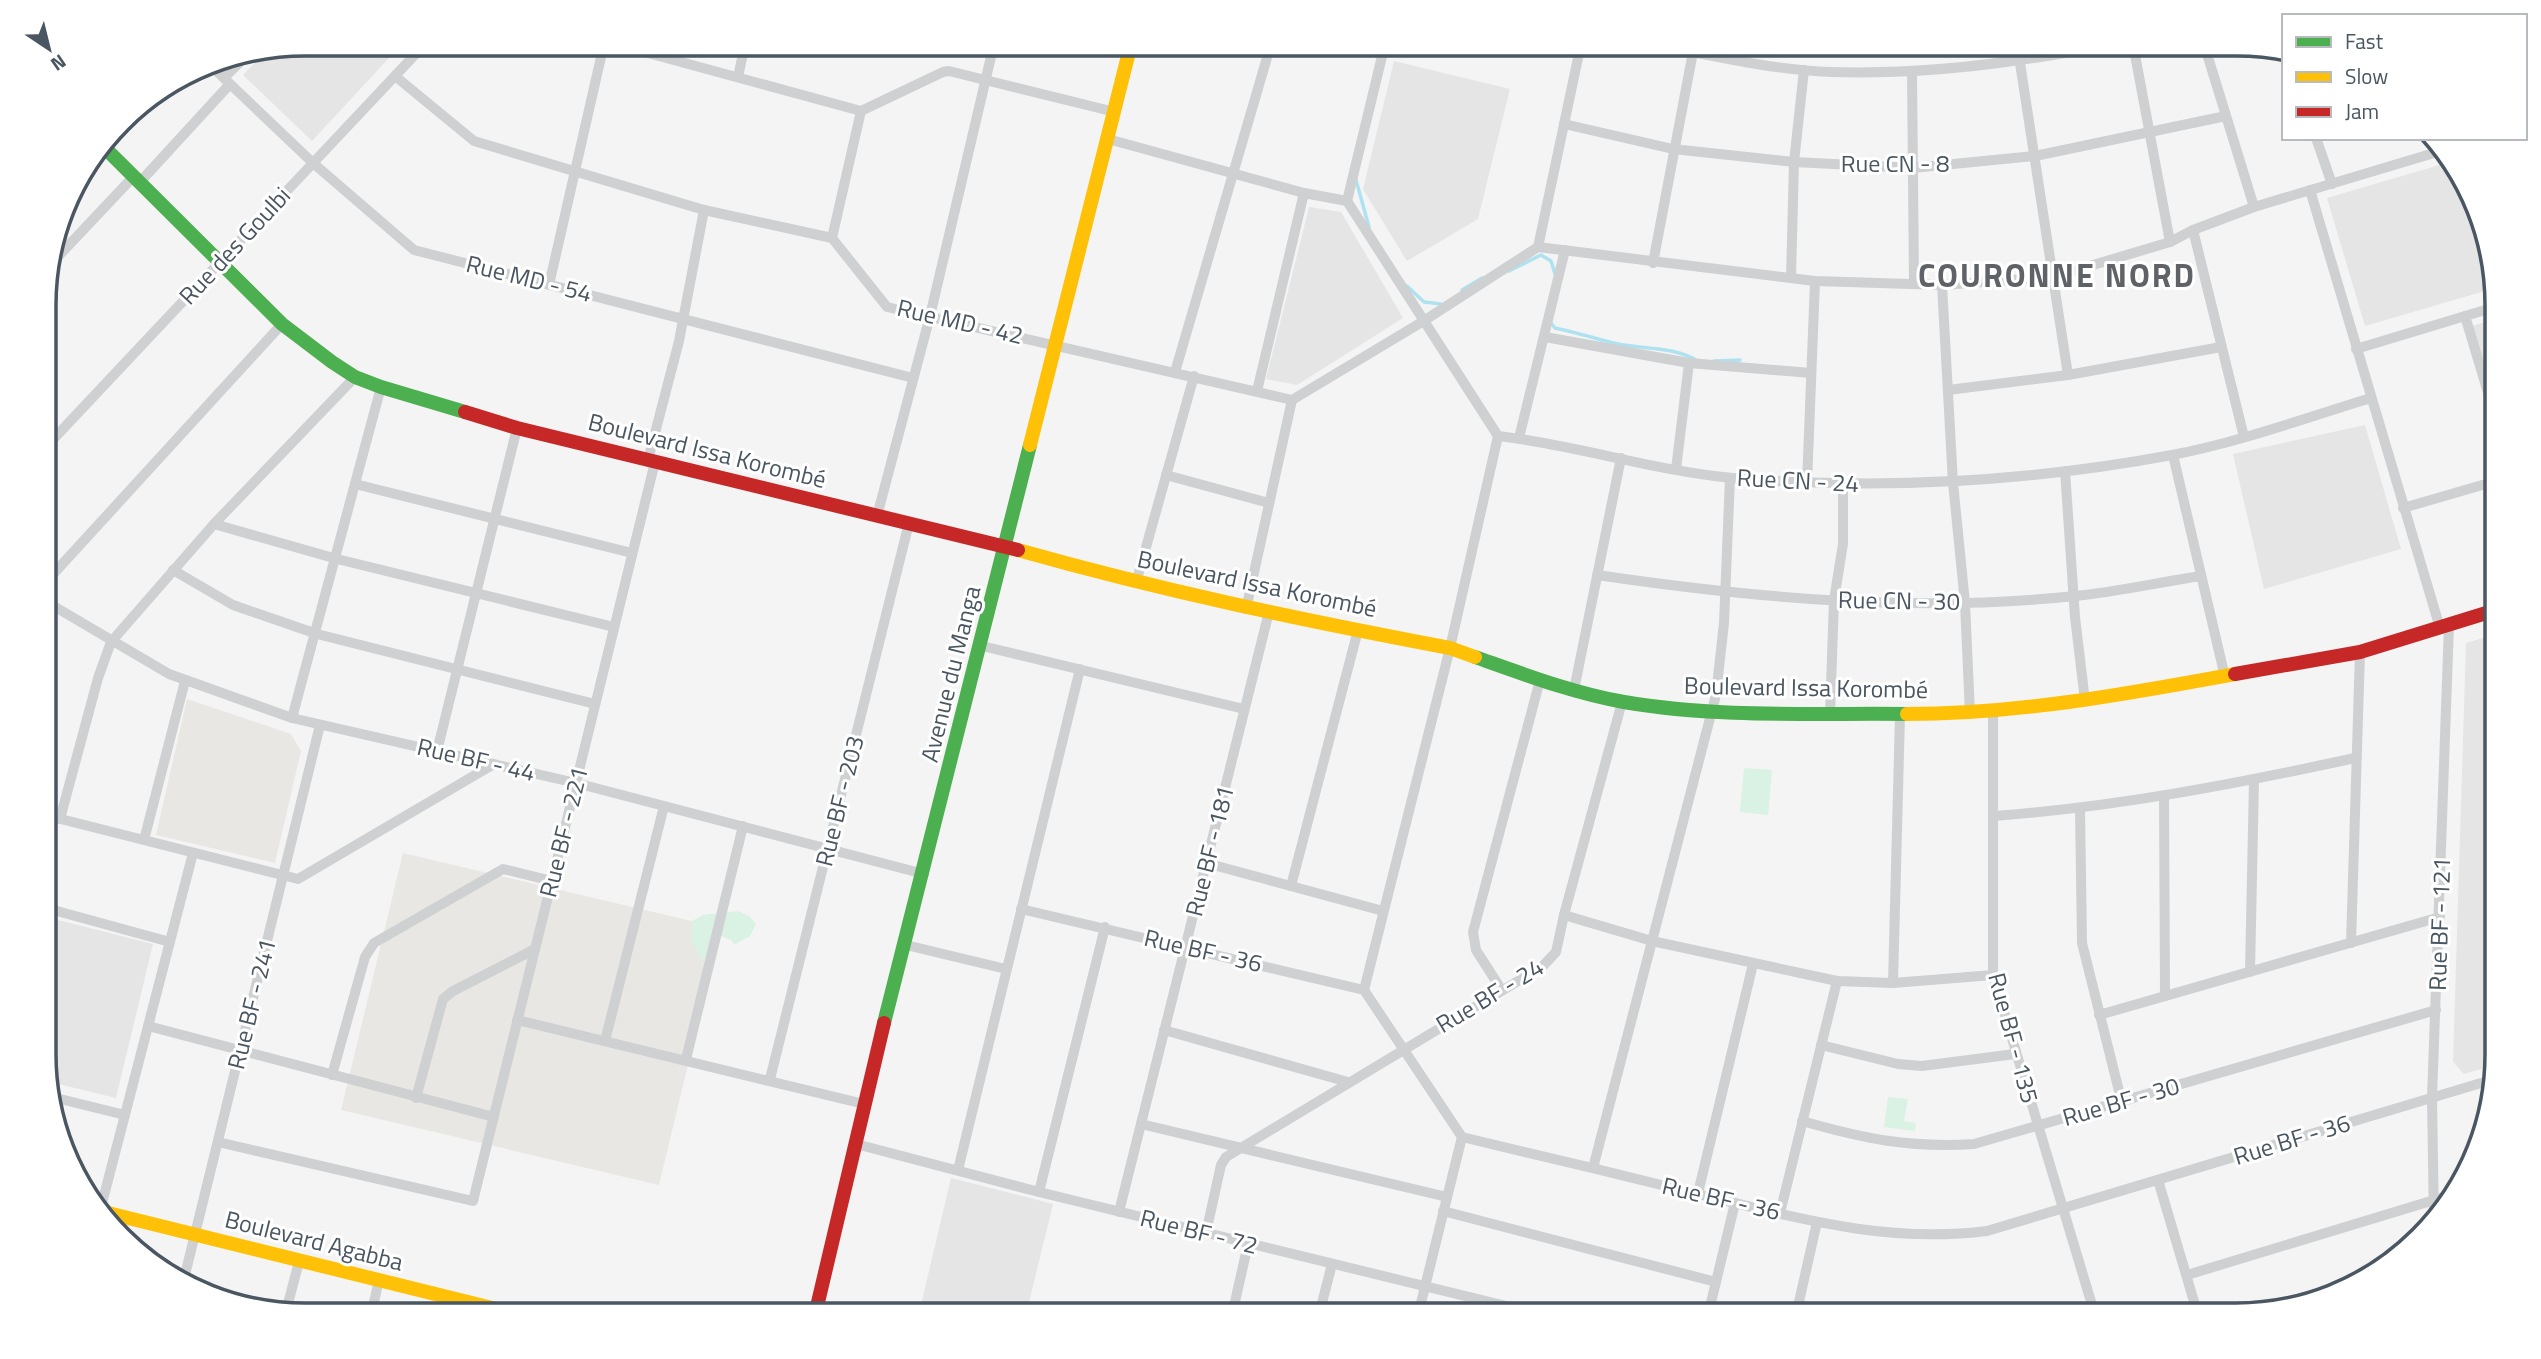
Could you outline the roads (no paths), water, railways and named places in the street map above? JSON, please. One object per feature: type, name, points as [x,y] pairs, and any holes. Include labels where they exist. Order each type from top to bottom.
[{"type":"street","name":"Rue des Goulbi","points":[[57,435],[414,56]]},
{"type":"street","points":[[549,285],[601,56]]},
{"type":"street","points":[[660,56],[861,111],[946,71],[1115,112]]},
{"type":"street","points":[[738,77],[742,56]]},
{"type":"street","points":[[877,516],[930,316],[991,56]]},
{"type":"street","name":"Avenue du Manga","points":[[818,1303],[864,1104],[982,646],[1128,56]]},
{"type":"street","points":[[1175,372],[1267,56]]},
{"type":"street","points":[[1382,56],[1347,201],[1422,322],[1498,436],[1450,648],[1364,989],[1462,1137],[1420,1303]]},
{"type":"street","points":[[1538,247],[1578,56]]},
{"type":"street","points":[[1653,263],[1692,56]]},
{"type":"street","points":[[1718,56],[1804,70],[1912,72],[2020,63],[2054,56]]},
{"type":"street","points":[[2135,56],[2170,242]]},
{"type":"street","points":[[2208,56],[2254,207]]},
{"type":"street","points":[[2020,63],[2068,375]]},
{"type":"street","points":[[62,253],[137,179],[239,65]]},
{"type":"street","points":[[1791,278],[1794,162],[1804,70]]},
{"type":"street","name":"Rue MD - 54","points":[[218,72],[313,163],[414,250],[913,378]]},
{"type":"street","points":[[1912,72],[1914,284]]},
{"type":"street","points":[[395,76],[469,139],[704,210],[832,238],[861,111]]},
{"type":"street","name":"Rue CN - 8","points":[[1564,124],[1673,149],[1794,162],[1913,167],[2035,156],[2226,116]]},
{"type":"street","points":[[1108,139],[1304,193],[1347,201]]},
{"type":"street","points":[[2317,140],[2332,184]]},
{"type":"street","name":"Boulevard Issa Korombé","points":[[110,152],[282,324],[355,377],[381,387],[517,428],[1006,546],[1136,583],[1246,609],[1450,648],[1540,680],[1622,702],[1711,713],[1970,714],[2085,701],[2360,653],[2485,613]]},
{"type":"street","points":[[1246,609],[1292,400],[1422,322],[1538,247],[1815,281],[1942,285],[2053,277],[2170,242],[2193,229],[2254,207],[2433,153]]},
{"type":"street","name":"Rue BF - 121","points":[[2310,190],[2403,508],[2444,626],[2440,917],[2432,1098],[2435,1200]]},
{"type":"street","points":[[1257,391],[1304,193]]},
{"type":"street","name":"Rue BF - 221","points":[[218,1142],[473,1201],[632,553],[704,210]]},
{"type":"street","points":[[2193,229],[2244,437]]},
{"type":"street","name":"Rue MD - 42","points":[[832,238],[884,304],[1292,400]]},
{"type":"street","points":[[1519,439],[1565,250]]},
{"type":"street","points":[[1807,482],[1815,281]]},
{"type":"street","points":[[1942,285],[1953,482],[1965,603],[1970,714]]},
{"type":"street","points":[[2356,349],[2485,310]]},
{"type":"street","points":[[2465,316],[2485,381]]},
{"type":"street","points":[[57,570],[282,324]]},
{"type":"street","points":[[1545,337],[1689,363],[1811,373]]},
{"type":"street","points":[[1948,390],[2068,375],[2221,347]]},
{"type":"street","points":[[1676,469],[1689,363]]},
{"type":"street","points":[[1136,583],[1194,376]]},
{"type":"street","points":[[60,819],[98,678],[111,642],[214,524],[355,377]]},
{"type":"street","points":[[292,718],[317,634],[381,387]]},
{"type":"street","name":"Rue CN - 24","points":[[1498,436],[1730,478],[1843,484],[1953,482],[2065,471],[2173,455],[2244,437],[2371,398]]},
{"type":"street","points":[[436,751],[517,428]]},
{"type":"street","points":[[2173,455],[2225,677]]},
{"type":"street","points":[[1574,690],[1621,458]]},
{"type":"street","points":[[2065,471],[2085,701]]},
{"type":"street","points":[[1166,475],[1269,503]]},
{"type":"street","points":[[1593,1168],[1719,676],[1730,478]]},
{"type":"street","points":[[355,484],[632,553]]},
{"type":"street","points":[[1830,715],[1834,600],[1842,551],[1843,484]]},
{"type":"street","points":[[2403,508],[2485,484]]},
{"type":"street","name":"Rue BF - 203","points":[[770,1079],[909,523]]},
{"type":"street","points":[[214,524],[337,558],[614,627]]},
{"type":"street","points":[[173,570],[233,605],[317,634],[454,671],[595,704]]},
{"type":"street","name":"Rue CN - 30","points":[[1597,575],[1724,593],[1834,600],[1965,603],[2076,596],[2202,576]]},
{"type":"street","name":"Rue BF - 44","points":[[57,608],[111,642],[185,681],[292,718],[576,783],[924,874]]},
{"type":"street","name":"Rue BF - 181","points":[[1119,1212],[1269,612]]},
{"type":"street","points":[[1291,886],[1358,630]]},
{"type":"street","points":[[982,646],[1244,709]]},
{"type":"street","points":[[2351,943],[2360,653]]},
{"type":"street","points":[[957,1170],[1080,669]]},
{"type":"street","points":[[1501,989],[1476,950],[1473,932],[1540,680]]},
{"type":"street","points":[[144,841],[185,681]]},
{"type":"street","name":"Rue BF - 24","points":[[1206,1233],[1221,1165],[1237,1149],[1550,960],[1556,952],[1622,702]]},
{"type":"street","name":"Rue BF - 135","points":[[1993,711],[1993,975],[2091,1303]]},
{"type":"street","points":[[1893,983],[1900,715]]},
{"type":"street","name":"Rue BF - 241","points":[[186,1272],[320,725]]},
{"type":"street","points":[[1993,816],[2080,809],[2164,796],[2355,758]]},
{"type":"street","points":[[56,818],[298,880],[494,764]]},
{"type":"street","points":[[2250,972],[2254,780]]},
{"type":"street","points":[[2164,796],[2165,996]]},
{"type":"street","points":[[606,1041],[664,806]]},
{"type":"street","points":[[2080,809],[2082,943],[2122,1103]]},
{"type":"street","points":[[686,1059],[743,826]]},
{"type":"street","points":[[102,1197],[192,853]]},
{"type":"street","points":[[1206,863],[1383,911]]},
{"type":"street","points":[[332,1074],[365,957],[374,943],[503,869],[552,881]]},
{"type":"street","name":"Rue BF - 36","points":[[1021,909],[1364,989]]},
{"type":"street","points":[[56,911],[170,942]]},
{"type":"street","points":[[1564,915],[1652,941],[1837,981],[1893,983],[1993,975]]},
{"type":"street","points":[[2099,1015],[2440,917]]},
{"type":"street","points":[[1038,1192],[1105,928]]},
{"type":"street","points":[[906,945],[1006,969]]},
{"type":"street","points":[[416,1098],[443,999],[453,991],[535,949]]},
{"type":"street","points":[[1698,1194],[1753,964]]},
{"type":"street","points":[[1780,1213],[1837,981]]},
{"type":"street","name":"Rue BF - 30","points":[[1802,1121],[1877,1141],[1935,1146],[1974,1144],[2436,1010]]},
{"type":"street","points":[[517,1020],[770,1079],[864,1104]]},
{"type":"street","points":[[148,1026],[494,1117]]},
{"type":"street","points":[[1164,1030],[1348,1082]]},
{"type":"street","points":[[1821,1045],[1898,1064],[1922,1066],[2015,1054]]},
{"type":"street","name":"Rue BF - 36","points":[[1462,1137],[1817,1222],[1898,1236],[1944,1237],[1987,1231],[2483,1082]]},
{"type":"street","points":[[60,1099],[125,1115]]},
{"type":"street","points":[[1141,1124],[1447,1197]]},
{"type":"street","name":"Rue BF - 72","points":[[856,1144],[1484,1303]]},
{"type":"street","points":[[2158,1180],[2195,1303]]},
{"type":"street","points":[[2187,1275],[2435,1200]]},
{"type":"street","points":[[1711,1303],[1735,1203]]},
{"type":"street","points":[[1443,1211],[1716,1282]]},
{"type":"street","name":"Boulevard Agabba","points":[[116,1215],[472,1303]]},
{"type":"street","points":[[1799,1303],[1817,1222]]},
{"type":"street","points":[[1234,1303],[1248,1244]]},
{"type":"street","points":[[288,1302],[299,1262]]},
{"type":"street","points":[[1322,1303],[1332,1264]]},
{"type":"street","points":[[374,1303],[379,1280]]},
{"type":"waterway","points":[[1356,180],[1369,227]]},
{"type":"waterway","points":[[1509,271],[1541,255],[1551,261],[1555,274]]},
{"type":"waterway","points":[[1462,290],[1482,278]]},
{"type":"waterway","points":[[1407,286],[1424,302],[1441,304]]},
{"type":"waterway","points":[[1551,323],[1555,328],[1609,342],[1676,352],[1696,360]]},
{"type":"waterway","points":[[1714,361],[1740,360]]},
{"type":"district","name":"COURONNE NORD","points":[[2057,276]]}]
